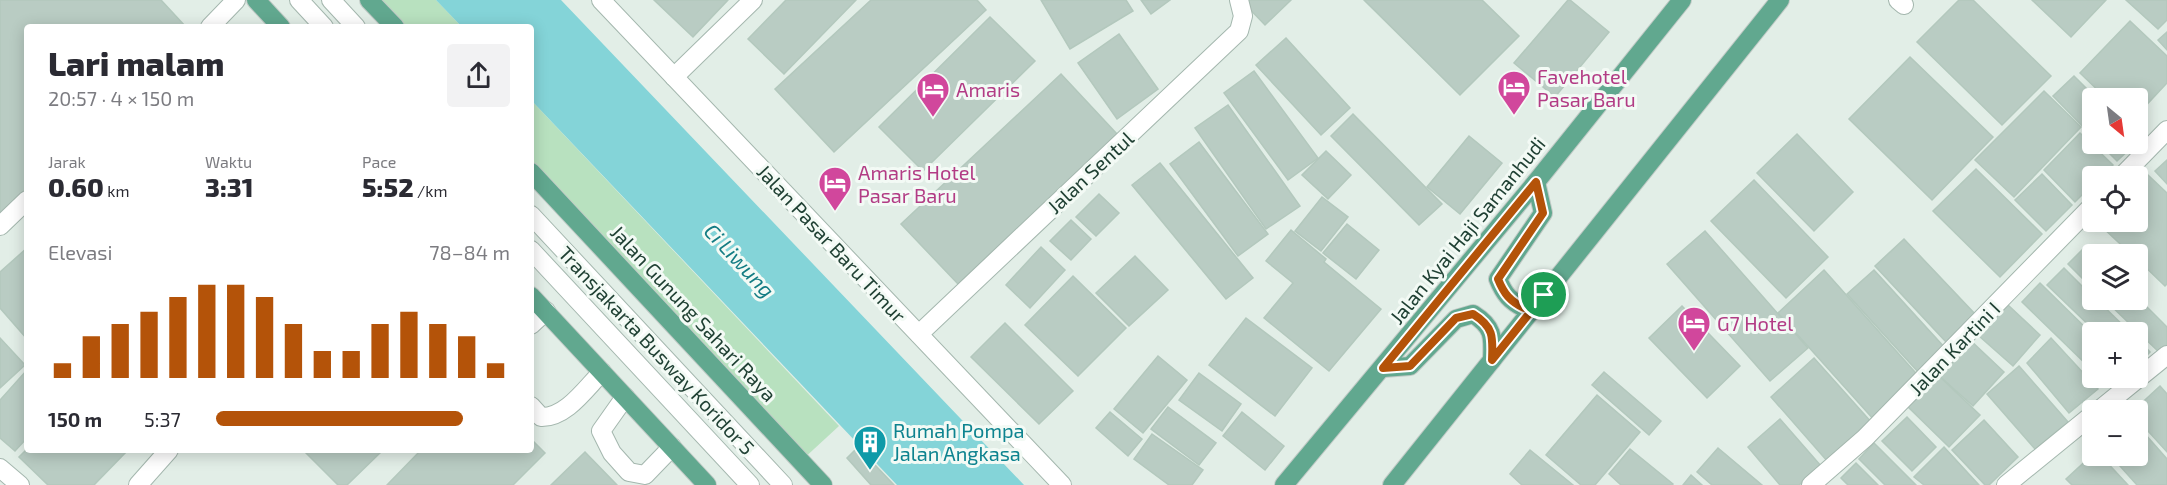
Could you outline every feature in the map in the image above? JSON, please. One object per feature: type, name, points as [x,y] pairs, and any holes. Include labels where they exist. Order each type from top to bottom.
[{"type":"main road","points":[[256,0],[278,24]]},
{"type":"main road","points":[[369,0],[392,24]]},
{"type":"main road","name":"Jalan Kyai Haji Samanhudi","points":[[1284,485],[1536,182],[1682,0]]},
{"type":"main road","points":[[1392,485],[1780,0]]},
{"type":"main road","name":"Jalan Gunung Sahari Raya","points":[[534,175],[823,485]]},
{"type":"main road","points":[[1536,182],[1543,213],[1498,279],[1512,302],[1524,308],[1544,295]]},
{"type":"main road","points":[[534,299],[707,485]]},
{"type":"main road","points":[[1383,368],[1410,366],[1456,318],[1473,314],[1485,321],[1493,337],[1492,360]]},
{"type":"street","points":[[213,24],[236,0]]},
{"type":"street","points":[[299,0],[321,24]]},
{"type":"street","points":[[331,0],[353,24]]},
{"type":"street","name":"Jalan Pasar Baru Timur","points":[[601,0],[1062,485]]},
{"type":"street","points":[[674,77],[753,0]]},
{"type":"street","name":"Jalan Sentul","points":[[919,334],[1239,31],[1243,16],[1239,0]]},
{"type":"street","points":[[2132,166],[2167,130]]},
{"type":"street","points":[[0,226],[24,203]]},
{"type":"street","name":"Jalan Kartini I","points":[[1811,485],[1865,438],[2082,216]]},
{"type":"street","name":"Transjakarta Busway Koridor 5","points":[[534,218],[783,485]]},
{"type":"street","name":"Transjakarta Busway Koridor 5","points":[[534,253],[750,485]]},
{"type":"street","points":[[534,322],[546,311]]},
{"type":"street","points":[[2112,400],[2167,355]]},
{"type":"street","points":[[534,409],[541,417],[558,414],[602,372]]},
{"type":"street","points":[[625,397],[601,431],[612,453],[629,472],[645,475],[672,447]]},
{"type":"street","points":[[2006,485],[2082,423]]},
{"type":"street","points":[[138,485],[166,453]]},
{"type":"street","points":[[0,468],[20,485]]},
{"type":"green space","points":[[374,0],[436,0],[459,24],[396,24]]},
{"type":"green space","points":[[534,103],[839,426],[801,461],[534,173]]},
{"type":"water","name":"Ci Liwung","points":[[436,0],[561,0],[1024,485],[897,485],[534,103],[534,24],[459,24]]},
{"type":"building","points":[[0,0],[161,0],[183,24],[24,24],[24,196],[0,218]]},
{"type":"building","points":[[654,0],[728,0],[693,37]]},
{"type":"building","points":[[786,0],[856,0],[784,74],[748,39]]},
{"type":"building","points":[[871,0],[977,0],[986,10],[834,152],[775,89]]},
{"type":"building","points":[[1041,0],[1126,0],[1133,11],[1070,49]]},
{"type":"building","points":[[1141,0],[1170,0],[1151,14]]},
{"type":"building","points":[[1241,0],[1291,0],[1265,25]]},
{"type":"building","points":[[1364,0],[1482,0],[1519,36],[1460,95]]},
{"type":"building","points":[[1568,0],[1609,32],[1555,97],[1514,63]]},
{"type":"building","points":[[1959,0],[1973,0],[2051,76],[2002,125],[1917,42]]},
{"type":"building","points":[[2032,0],[2106,0],[2071,37]]},
{"type":"building","points":[[2126,0],[2167,0],[2167,20],[2158,29]]},
{"type":"building","points":[[990,17],[1035,61],[923,171],[879,127]]},
{"type":"building","points":[[2130,21],[2167,56],[2167,83],[2148,103],[2148,88],[2096,88],[2080,73]]},
{"type":"building","points":[[2167,32],[2167,50],[2158,40]]},
{"type":"building","points":[[1119,34],[1158,89],[1117,119],[1078,63]]},
{"type":"building","points":[[1286,38],[1350,108],[1321,135],[1256,65]]},
{"type":"building","points":[[1910,57],[1993,137],[1932,200],[1849,119]]},
{"type":"building","points":[[1254,71],[1318,158],[1288,180],[1224,93]]},
{"type":"building","points":[[1061,74],[1117,134],[958,284],[901,224]]},
{"type":"building","points":[[2074,76],[2086,88],[2082,88],[2082,126],[2053,96]]},
{"type":"building","points":[[2044,91],[2081,127],[2014,197],[1975,160]]},
{"type":"building","points":[[1228,105],[1300,206],[1266,229],[1195,128]]},
{"type":"building","points":[[1353,114],[1442,204],[1419,225],[1331,136]]},
{"type":"building","points":[[2080,133],[2082,135],[2082,154],[2102,154],[2113,165],[2082,166],[2082,195],[2075,202],[2044,170]]},
{"type":"building","points":[[1797,134],[1853,192],[1814,231],[1757,173]]},
{"type":"building","points":[[1469,136],[1502,163],[1460,214],[1427,187]]},
{"type":"building","points":[[1199,142],[1268,234],[1238,256],[1170,164]]},
{"type":"building","points":[[1326,151],[1351,175],[1328,199],[1302,175]]},
{"type":"building","points":[[2110,154],[2124,154],[2117,161]]},
{"type":"building","points":[[2167,160],[2167,184],[2155,171]]},
{"type":"building","points":[[1160,163],[1253,278],[1226,299],[1132,185]]},
{"type":"building","points":[[1976,169],[2042,234],[2000,277],[1933,211]]},
{"type":"building","points":[[2042,174],[2072,205],[2046,231],[2015,200]]},
{"type":"building","points":[[2148,175],[2167,193],[2167,284],[2165,286],[2148,270],[2148,244],[2120,244],[2107,232],[2148,232]]},
{"type":"building","points":[[1754,180],[1828,257],[1786,298],[1711,221]]},
{"type":"building","points":[[1099,194],[1119,213],[1096,236],[1076,217]]},
{"type":"building","points":[[1322,197],[1348,217],[1321,251],[1295,231]]},
{"type":"building","points":[[1071,220],[1091,239],[1071,260],[1050,241]]},
{"type":"building","points":[[1347,224],[1379,250],[1356,279],[1323,253]]},
{"type":"building","points":[[1291,230],[1326,259],[1324,262],[1381,309],[1329,371],[1264,318],[1293,283],[1266,261]]},
{"type":"building","points":[[1705,231],[1808,348],[1770,381],[1667,264]]},
{"type":"building","points":[[1904,239],[1976,315],[1946,342],[1875,266]]},
{"type":"building","points":[[1041,247],[1065,270],[1030,308],[1006,285]]},
{"type":"building","points":[[2082,250],[2082,278],[2068,264]]},
{"type":"building","points":[[24,251],[24,336],[0,308],[0,272]]},
{"type":"building","points":[[1135,256],[1168,290],[1129,326],[1096,293]]},
{"type":"building","points":[[2064,268],[2082,286],[2082,310],[2107,310],[2120,322],[2086,322],[2047,285]]},
{"type":"building","points":[[1824,270],[1922,380],[1875,421],[1778,313]]},
{"type":"building","points":[[1874,270],[1946,349],[1919,373],[1847,294]]},
{"type":"building","points":[[1073,276],[1126,328],[1078,376],[1025,325]]},
{"type":"building","points":[[2040,283],[2082,324],[2082,360],[2022,302]]},
{"type":"building","points":[[2008,305],[2040,335],[2013,366],[1979,336]]},
{"type":"building","name":"G7 Hotel","points":[[1682,306],[1740,366],[1707,398],[1649,338]]},
{"type":"building","points":[[2148,308],[2167,327],[2167,352],[2163,356],[2148,342],[2148,322],[2128,322],[2115,310],[2148,310]]},
{"type":"building","points":[[1246,318],[1312,368],[1275,416],[1209,365]]},
{"type":"building","points":[[1005,323],[1073,391],[1039,424],[971,357]]},
{"type":"building","points":[[0,338],[24,366],[0,388]]},
{"type":"building","points":[[2051,338],[2082,372],[2082,388],[2098,389],[2069,413],[2027,363]]},
{"type":"building","points":[[1969,339],[2004,372],[1973,406],[1937,374]]},
{"type":"building","points":[[1158,356],[1187,380],[1143,433],[1114,409]]},
{"type":"building","points":[[1814,358],[1872,423],[1828,462],[1771,397]]},
{"type":"building","points":[[2019,366],[2068,422],[2035,449],[1987,394]]},
{"type":"building","points":[[1604,372],[1661,421],[1649,435],[1592,385]]},
{"type":"building","points":[[24,373],[24,441],[15,451],[0,438],[0,400]]},
{"type":"building","points":[[1199,373],[1241,404],[1222,431],[1179,400]]},
{"type":"building","points":[[1937,374],[1980,415],[1949,447],[1906,405]]},
{"type":"building","points":[[2160,386],[2167,394],[2167,452],[2148,431],[2148,400],[2145,400]]},
{"type":"building","points":[[1597,395],[1640,432],[1595,485],[1581,485],[1546,455]]},
{"type":"building","points":[[1168,407],[1216,443],[1199,465],[1151,429]]},
{"type":"building","points":[[1110,412],[1142,439],[1128,456],[1096,428]]},
{"type":"building","points":[[1242,412],[1284,446],[1265,470],[1223,436]]},
{"type":"building","points":[[1907,417],[1936,447],[1912,471],[1882,441]]},
{"type":"building","points":[[1780,419],[1821,466],[1799,485],[1780,485],[1748,447]]},
{"type":"building","points":[[1984,420],[2018,457],[1989,485],[1985,485],[1952,450]]},
{"type":"building","points":[[1152,434],[1203,470],[1192,485],[1169,485],[1134,459]]},
{"type":"building","points":[[2148,437],[2167,459],[2167,485],[2137,485],[2120,466],[2148,466]]},
{"type":"building","points":[[534,442],[545,453],[513,485],[387,485],[418,453],[534,453]]},
{"type":"building","points":[[1874,443],[1916,485],[1885,485],[1859,459]]},
{"type":"building","name":"Rumah Pompa Jalan Angkasa","points":[[858,447],[894,485],[871,485],[847,458]]},
{"type":"building","points":[[1944,447],[1979,485],[1924,485],[1914,477]]},
{"type":"building","points":[[1718,448],[1762,485],[1712,485],[1697,472]]},
{"type":"building","points":[[1630,449],[1673,484],[1621,485],[1609,474]]},
{"type":"building","points":[[1530,450],[1573,485],[1522,485],[1510,474]]},
{"type":"building","points":[[24,452],[125,453],[94,485],[48,485],[19,457]]},
{"type":"building","points":[[585,452],[617,485],[551,485]]},
{"type":"building","points":[[306,453],[380,453],[347,485],[338,485]]},
{"type":"building","points":[[1856,463],[1878,485],[1848,485],[1841,478]]},
{"type":"building","points":[[2082,464],[2110,466],[2128,485],[2072,485],[2066,479]]},
{"type":"building","points":[[1691,475],[1702,485],[1683,485]]},
{"type":"place","name":"Favehotel Pasar Baru","points":[[1514,116]]},
{"type":"place","name":"Amaris","points":[[933,118]]},
{"type":"place","name":"Amaris Hotel Pasar Baru","points":[[835,212]]},
{"type":"place","name":"G7 Hotel","points":[[1694,352]]},
{"type":"place","name":"Rumah Pompa Jalan Angkasa","points":[[870,471]]},
{"type":"route","points":[[1536,182],[1543,213],[1498,279],[1512,302],[1524,308],[1544,295],[1492,360],[1493,337],[1485,321],[1473,314],[1456,318],[1410,366],[1383,368],[1536,182]]}]
